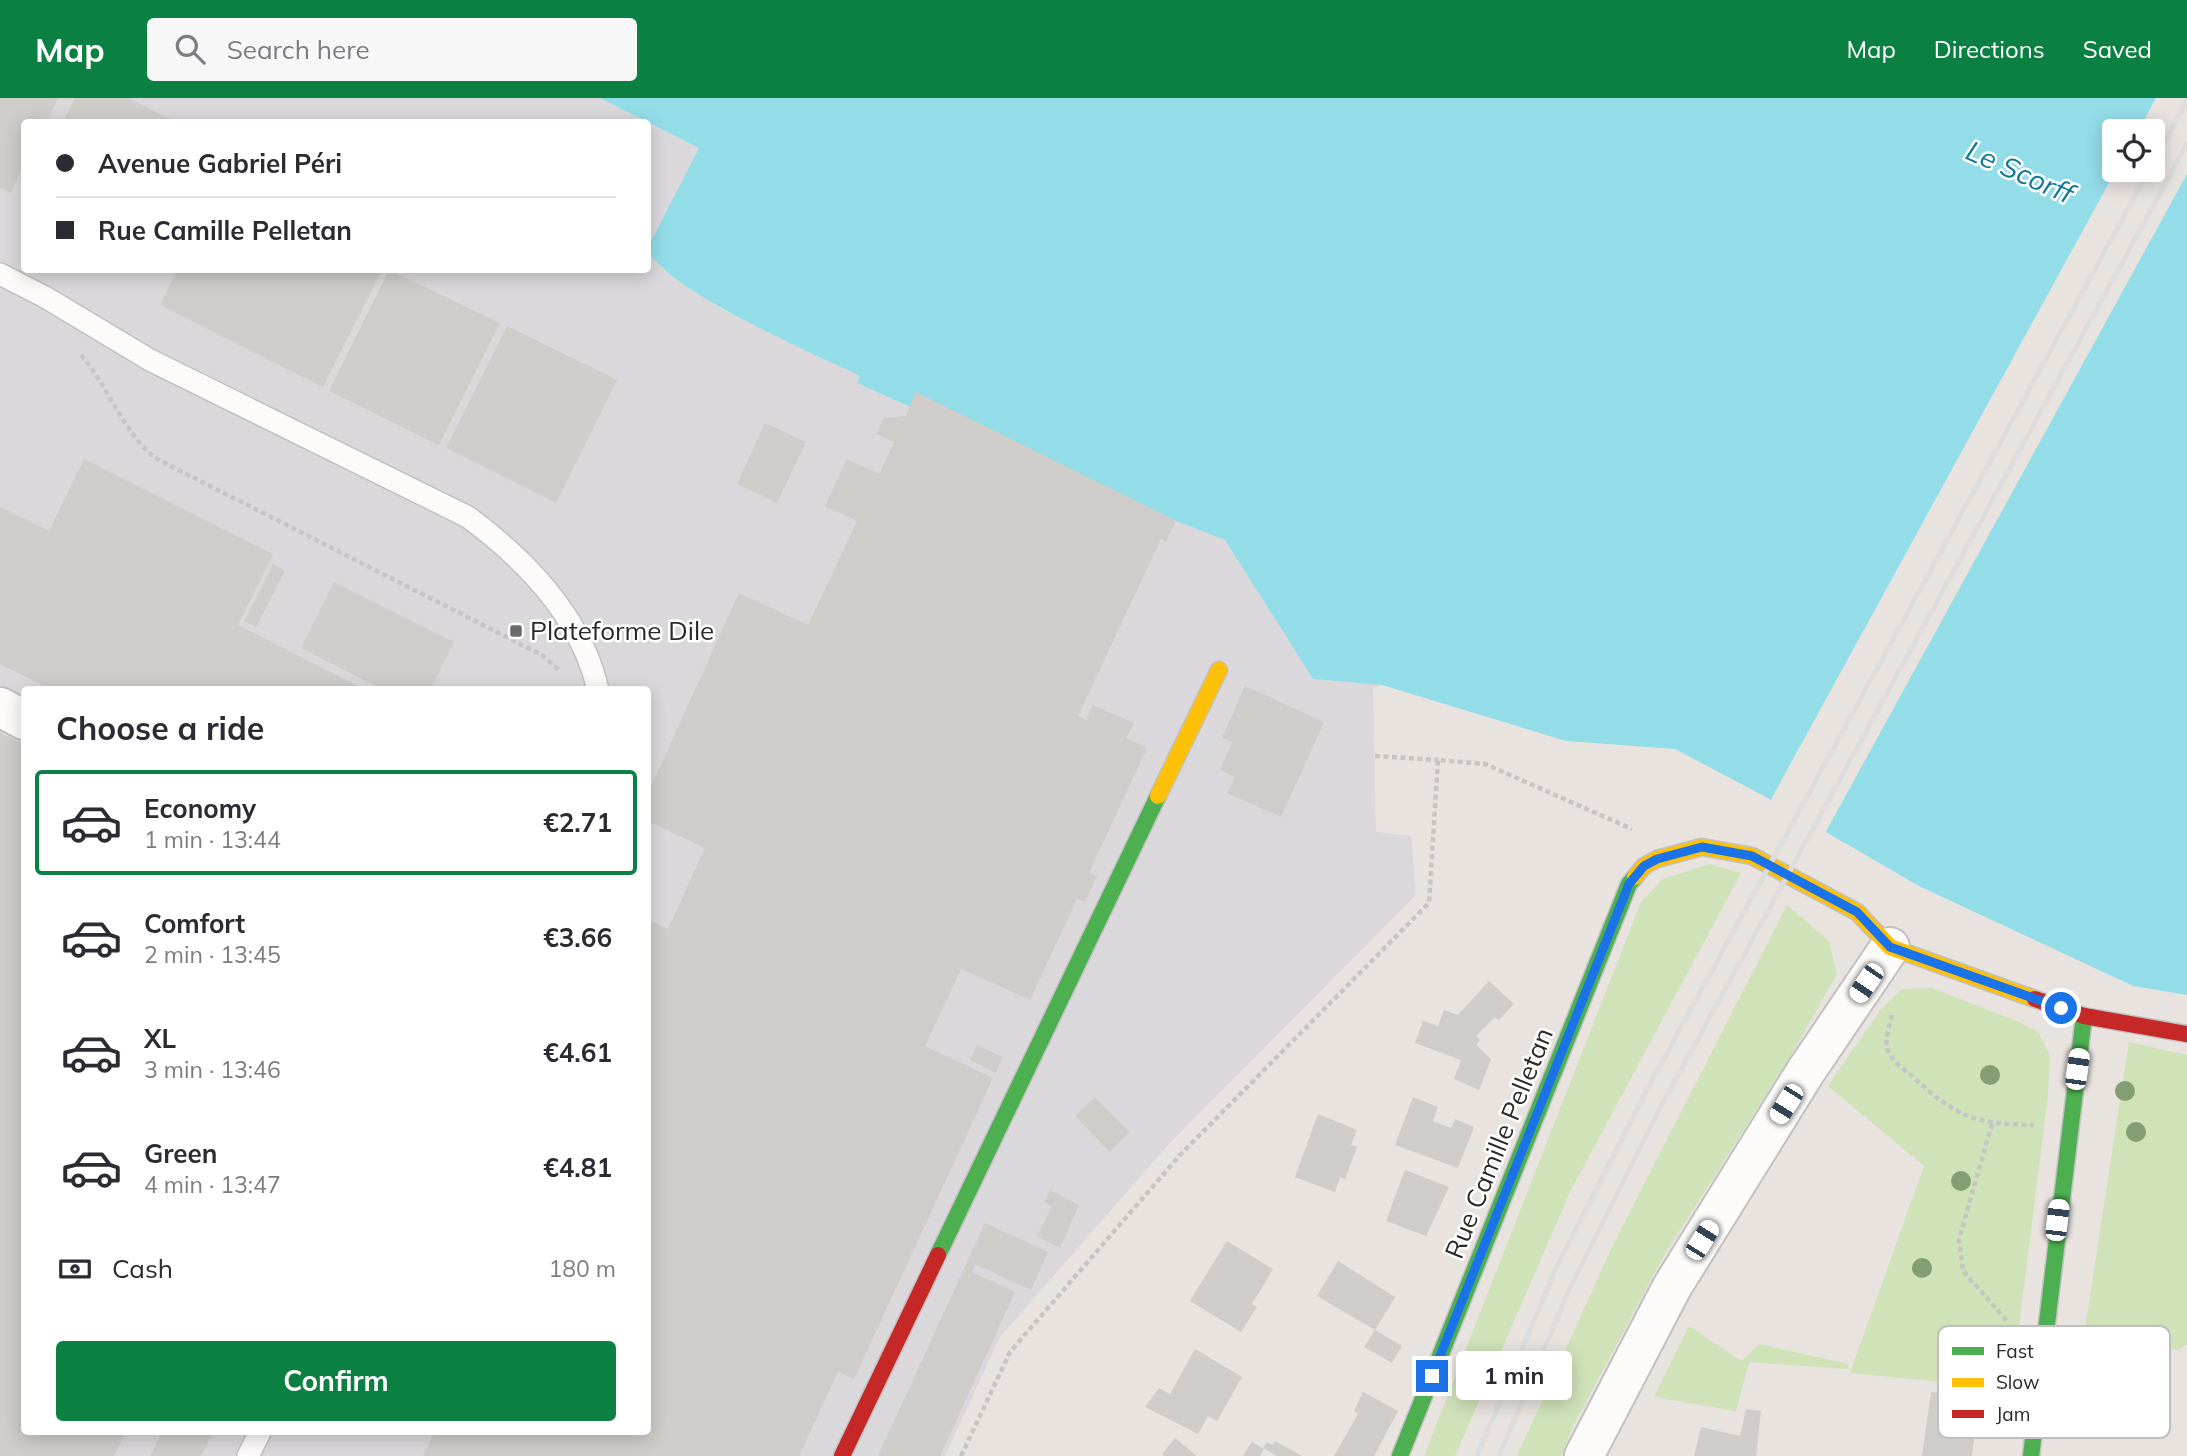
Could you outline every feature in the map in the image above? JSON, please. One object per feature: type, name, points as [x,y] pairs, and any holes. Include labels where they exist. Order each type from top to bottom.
[{"type":"street","points":[[842,1456],[1219,670]]},
{"type":"street","points":[[0,707],[21,718]]},
{"type":"street","name":"Rue Camille Pelletan","points":[[1400,1456],[1629,884],[1644,866],[1657,859],[1702,847],[1752,856],[1857,912],[1890,947]]},
{"type":"street","points":[[1584,1456],[1672,1287],[1806,1071],[1890,947],[2084,1016],[2187,1034]]},
{"type":"street","points":[[2044,1326],[2084,1016]]},
{"type":"street","points":[[2031,1456],[2033,1438]]},
{"type":"lane","points":[[0,274],[45,297],[150,360],[468,517],[497,539],[546,590],[585,644],[597,686]]},
{"type":"lane","points":[[248,1456],[258,1435]]},
{"type":"path","points":[[73,348],[101,379],[138,443],[155,458],[542,654],[565,678]]},
{"type":"path","points":[[1375,756],[1485,764],[1634,830],[1640,838]]},
{"type":"path","points":[[961,1456],[1010,1352],[1180,1155],[1429,902],[1438,760]]},
{"type":"path","points":[[1866,983],[1887,1001],[1892,1015],[1887,1047],[1895,1061],[1955,1113],[1992,1124],[2033,1125],[2070,1121]]},
{"type":"path","points":[[1992,1124],[1959,1239],[1963,1271],[2012,1326]]},
{"type":"shaded area","points":[[0,98],[600,98],[642,119],[21,119],[21,273],[651,273],[651,255],[665,272],[723,310],[861,376],[857,383],[909,407],[916,392],[1176,521],[1225,540],[1313,679],[1382,685],[1373,688],[1376,832],[1411,836],[1416,895],[1167,1146],[1000,1337],[945,1456],[0,1456]]},
{"type":"shaded area","points":[[651,124],[699,148],[651,241]]},
{"type":"green space","points":[[1710,864],[1741,873],[1571,1190],[1455,1456],[1424,1456],[1641,902],[1663,879]]},
{"type":"green space","points":[[1787,905],[1829,941],[1837,974],[1789,1059],[1666,1252],[1572,1428],[1562,1456],[1517,1456],[1613,1245]]},
{"type":"green space","points":[[1932,988],[2024,1024],[2039,1033],[2050,1056],[2048,1095],[2019,1326],[1938,1326],[1938,1382],[1850,1373],[1924,1166],[1828,1086],[1881,1009],[1902,989]]},
{"type":"green space","points":[[2129,1042],[2187,1055],[2187,1344],[2178,1350],[2170,1349],[2170,1326],[2085,1326]]},
{"type":"green space","points":[[1689,1326],[1742,1361],[1759,1344],[1849,1364],[1847,1369],[1749,1362],[1736,1411],[1654,1397]]},
{"type":"water","name":"Le Scorff","points":[[600,98],[2187,98],[2187,995],[2133,986],[1919,886],[1764,796],[1675,749],[1566,741],[1382,685],[1313,679],[1225,540],[1176,521],[916,393],[910,407],[857,383],[860,376],[708,300],[679,281],[658,263],[651,252],[651,241],[699,148],[651,124],[651,119],[642,119]]},
{"type":"pier","points":[[2156,98],[2187,98],[2187,174],[1824,835],[1769,803],[2109,182],[2165,182],[2165,119],[2145,119]]},
{"type":"building","points":[[0,98],[58,98],[48,119],[21,119],[21,171],[10,193],[0,188]]},
{"type":"building","points":[[75,98],[128,98],[171,119],[64,119]]},
{"type":"building","points":[[176,273],[380,273],[323,387],[160,305]]},
{"type":"building","points":[[388,273],[395,273],[500,323],[439,445],[329,391]]},
{"type":"building","points":[[507,326],[617,380],[556,503],[446,448]]},
{"type":"building","points":[[916,392],[1176,521],[1166,542],[1161,539],[1078,716],[1086,720],[1093,705],[1134,723],[1126,738],[1147,748],[1089,873],[1097,876],[1085,902],[1077,899],[1030,1000],[961,969],[925,1046],[993,1078],[854,1379],[838,1372],[799,1456],[423,1456],[433,1435],[651,1435],[651,920],[668,929],[705,848],[651,822],[651,786],[739,593],[808,625],[857,521],[825,506],[847,459],[879,474],[894,442],[876,434],[884,418],[906,416]]},
{"type":"building","points":[[765,423],[806,442],[777,503],[737,484]]},
{"type":"building","points":[[84,459],[273,554],[238,625],[358,686],[44,686],[0,664],[0,507],[49,531]]},
{"type":"building","points":[[273,564],[285,571],[256,627],[244,621]]},
{"type":"building","points":[[334,582],[454,642],[432,686],[376,686],[301,648]]},
{"type":"building","points":[[1245,686],[1324,722],[1281,817],[1227,793],[1235,777],[1220,770],[1232,742],[1222,738]]},
{"type":"building","points":[[0,733],[21,744],[21,1435],[124,1435],[114,1456],[0,1456]]},
{"type":"building","points":[[1489,981],[1514,1004],[1499,1020],[1495,1017],[1476,1036],[1480,1040],[1476,1045],[1491,1059],[1479,1090],[1454,1079],[1461,1060],[1415,1043],[1423,1021],[1438,1026],[1444,1010],[1458,1015]]},
{"type":"building","points":[[977,1045],[1002,1057],[996,1073],[970,1060]]},
{"type":"building","points":[[1095,1097],[1130,1132],[1110,1152],[1075,1116]]},
{"type":"building","points":[[1413,1097],[1438,1107],[1433,1121],[1451,1128],[1455,1119],[1474,1127],[1458,1168],[1395,1145]]},
{"type":"building","points":[[1318,1114],[1357,1130],[1351,1145],[1357,1147],[1345,1179],[1340,1177],[1335,1192],[1295,1177]]},
{"type":"building","points":[[1405,1170],[1449,1187],[1426,1236],[1386,1221]]},
{"type":"building","points":[[1050,1190],[1079,1205],[1060,1248],[1037,1236],[1052,1206],[1044,1202]]},
{"type":"building","points":[[985,1223],[1048,1252],[1031,1290],[975,1264],[972,1272],[1015,1292],[940,1456],[878,1456]]},
{"type":"building","points":[[1227,1241],[1273,1269],[1252,1304],[1257,1307],[1241,1332],[1190,1301]]},
{"type":"building","points":[[1338,1261],[1395,1297],[1375,1330],[1317,1296]]},
{"type":"building","points":[[1375,1330],[1402,1346],[1392,1363],[1364,1347]]},
{"type":"building","points":[[1195,1349],[1242,1377],[1217,1421],[1208,1416],[1198,1434],[1145,1407],[1159,1388],[1170,1394]]},
{"type":"building","points":[[1363,1392],[1398,1411],[1374,1456],[1334,1456],[1358,1414],[1354,1411]]},
{"type":"building","points":[[1931,1392],[1938,1393],[1938,1438],[1974,1438],[1972,1456],[1922,1456]]},
{"type":"building","points":[[1746,1409],[1761,1411],[1756,1456],[1694,1456],[1701,1427],[1740,1436]]},
{"type":"building","points":[[160,1435],[212,1435],[201,1456],[150,1456]]},
{"type":"building","points":[[1175,1438],[1197,1456],[1164,1456],[1162,1454]]},
{"type":"building","points":[[1275,1441],[1302,1456],[1277,1456],[1263,1448],[1267,1442],[1273,1445]]},
{"type":"building","points":[[1252,1442],[1264,1449],[1260,1456],[1243,1456]]},
{"type":"railway","points":[[2165,141],[2187,101]]},
{"type":"railway","points":[[1499,1456],[1572,1283],[1663,1103],[2187,144]]},
{"type":"railway","points":[[1477,1456],[1555,1271],[1643,1097],[2142,182]]},
{"type":"traffic: fast","points":[[938,1255],[1158,796]]},
{"type":"traffic: fast","points":[[1400,1456],[1629,884],[1635,877]]},
{"type":"traffic: fast","points":[[2047,1326],[2084,1016]]},
{"type":"traffic: fast","points":[[2031,1456],[2033,1438]]},
{"type":"traffic: slow","points":[[1158,796],[1219,670]]},
{"type":"traffic: slow","points":[[1635,877],[1644,866],[1657,859],[1702,847],[1752,856],[1857,912],[1890,947],[2035,999]]},
{"type":"traffic: jam","points":[[2035,999],[2084,1016],[2187,1034]]},
{"type":"traffic: jam","points":[[842,1456],[938,1255]]},
{"type":"place","name":"Plateforme Dile","points":[[516,631]]},
{"type":"route","points":[[1432,1376],[1629,884],[1644,866],[1657,859],[1702,847],[1752,856],[1857,912],[1890,947],[1968,972],[2061,1008]]}]
